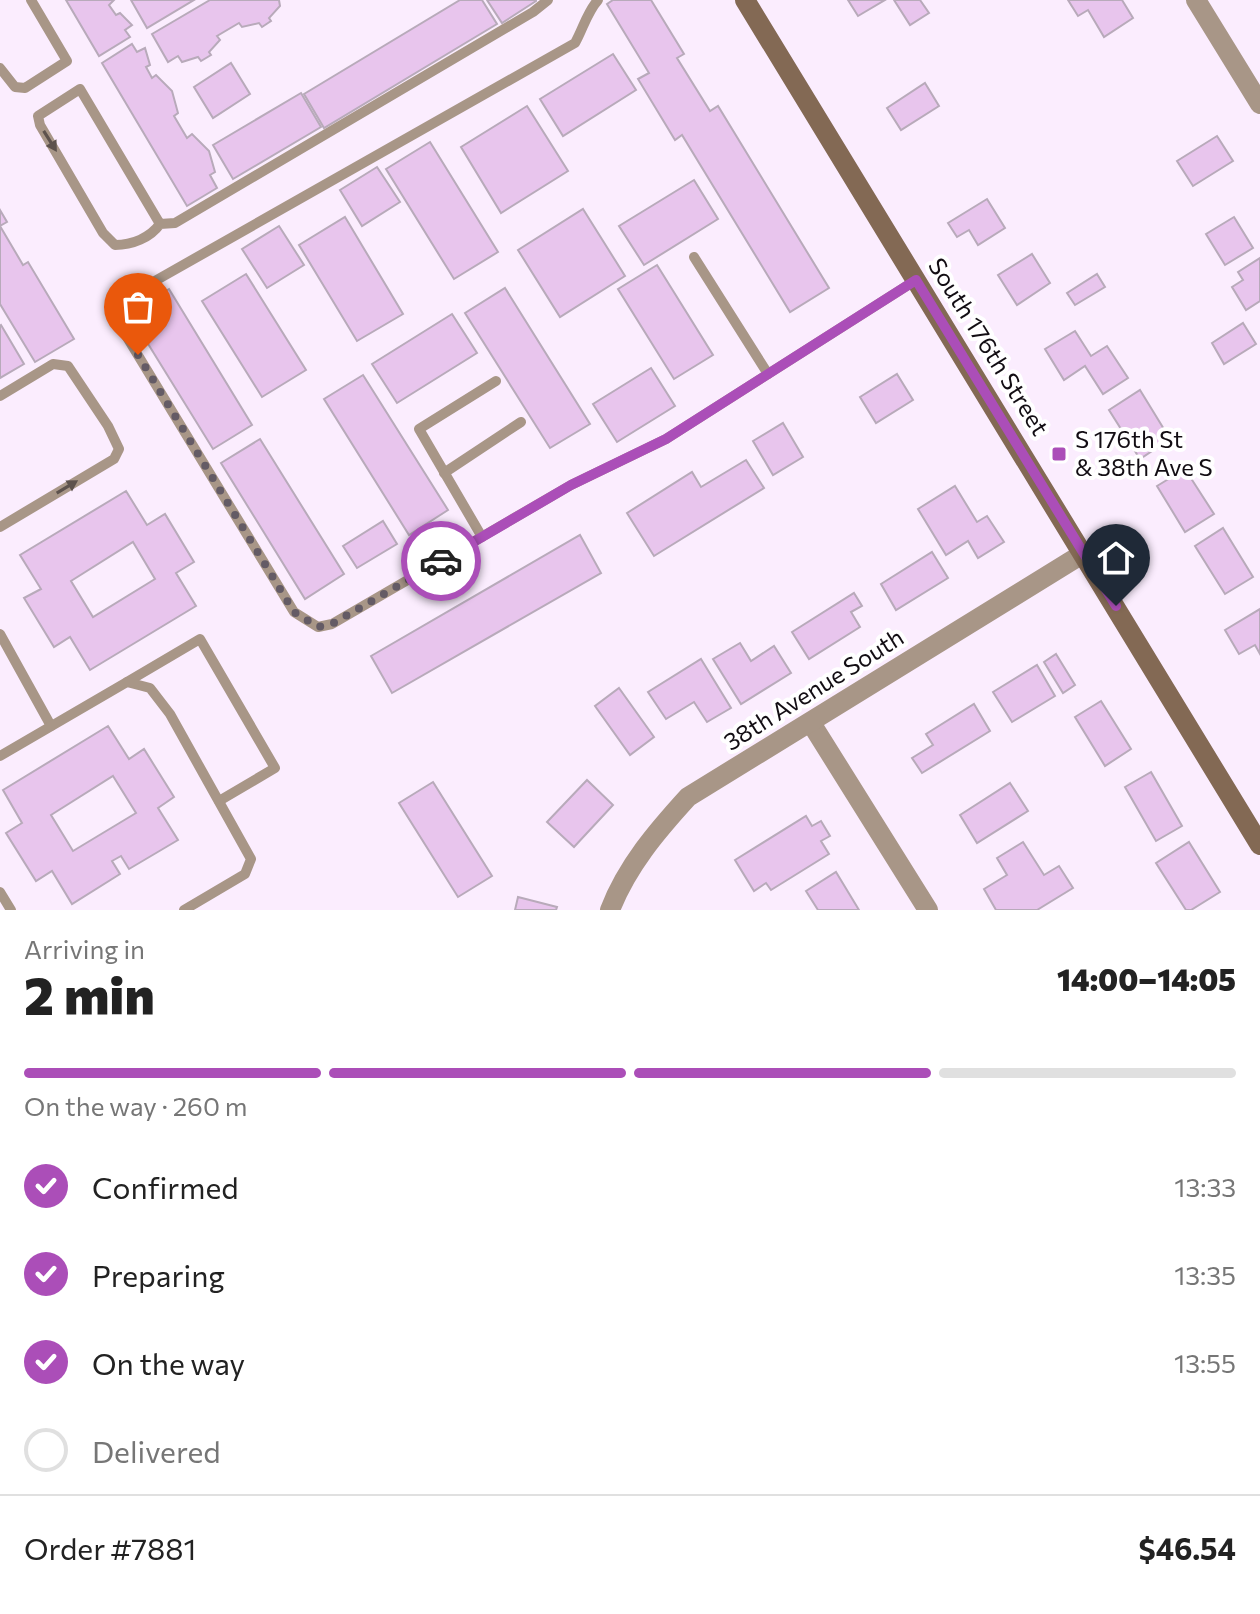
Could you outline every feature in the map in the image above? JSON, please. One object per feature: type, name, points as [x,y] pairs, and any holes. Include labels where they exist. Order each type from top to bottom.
[{"type":"street","name":"South 176th Street","points":[[745,0],[1260,845]]},
{"type":"street","points":[[1196,0],[1260,104]]},
{"type":"street","name":"38th Avenue South","points":[[610,910],[624,880],[652,836],[688,797],[1084,553]]},
{"type":"street","points":[[811,723],[928,910]]},
{"type":"lane","points":[[0,68],[15,87],[25,88],[67,61],[31,0]]},
{"type":"lane","points":[[160,224],[175,223],[533,12],[548,0]]},
{"type":"lane","points":[[598,0],[590,9],[586,25],[575,43],[139,290],[120,306],[122,329],[294,612],[318,627],[332,624],[571,485],[666,439],[916,280]]},
{"type":"lane","points":[[80,89],[160,224],[153,234],[126,245],[115,245],[103,233],[40,125],[38,116],[80,89]]},
{"type":"lane","points":[[694,257],[768,374]]},
{"type":"lane","points":[[0,396],[53,364],[68,366],[108,426],[119,449],[114,459],[0,527]]},
{"type":"lane","points":[[482,537],[419,429],[496,381]]},
{"type":"lane","points":[[444,473],[521,422]]},
{"type":"lane","points":[[0,634],[51,726]]},
{"type":"lane","points":[[0,756],[200,639],[275,768],[219,801]]},
{"type":"lane","points":[[127,682],[150,688],[164,705],[251,859],[245,874],[184,910]]},
{"type":"lane","points":[[0,892],[11,910]]},
{"type":"building","points":[[66,0],[114,0],[109,5],[116,15],[120,13],[132,25],[125,30],[130,37],[99,56]]},
{"type":"building","points":[[131,0],[194,0],[147,28]]},
{"type":"building","points":[[210,0],[279,0],[280,6],[269,18],[271,21],[262,27],[259,23],[242,27],[239,23],[217,36],[220,40],[209,52],[211,55],[201,61],[198,57],[182,62],[178,56],[168,62],[152,34]]},
{"type":"building","points":[[460,0],[482,0],[497,24],[324,128],[304,94]]},
{"type":"building","points":[[487,0],[536,0],[536,1],[502,23]]},
{"type":"building","points":[[613,0],[651,0],[684,54],[677,58],[710,111],[718,106],[829,288],[790,312],[682,135],[675,140],[638,79],[649,73],[607,4]]},
{"type":"building","points":[[848,0],[885,0],[858,16]]},
{"type":"building","points":[[894,0],[920,0],[929,13],[910,25]]},
{"type":"building","points":[[1068,0],[1122,0],[1133,18],[1104,37],[1088,10],[1078,16]]},
{"type":"building","points":[[132,44],[137,52],[145,48],[150,65],[146,67],[152,78],[156,75],[172,91],[178,113],[174,116],[187,138],[192,134],[209,151],[215,172],[210,175],[217,188],[187,206],[102,63]]},
{"type":"building","points":[[613,54],[636,90],[563,136],[540,99]]},
{"type":"building","points":[[231,63],[250,94],[213,118],[194,87]]},
{"type":"building","points":[[925,83],[939,106],[901,130],[887,108]]},
{"type":"building","points":[[301,93],[321,127],[233,179],[213,145]]},
{"type":"building","points":[[527,106],[568,171],[501,213],[461,147]]},
{"type":"building","points":[[1217,136],[1233,161],[1193,186],[1177,161]]},
{"type":"building","points":[[430,142],[498,252],[454,279],[386,169]]},
{"type":"building","points":[[377,167],[400,202],[362,226],[340,190]]},
{"type":"building","points":[[694,180],[718,219],[644,265],[619,226]]},
{"type":"building","points":[[987,199],[1005,228],[978,245],[969,230],[957,237],[948,223]]},
{"type":"building","points":[[583,209],[625,276],[560,317],[518,250]]},
{"type":"building","points":[[0,210],[7,222],[0,226]]},
{"type":"building","points":[[345,217],[403,314],[357,341],[299,245]]},
{"type":"building","points":[[1234,217],[1253,248],[1225,265],[1206,234]]},
{"type":"building","points":[[0,226],[23,265],[28,262],[74,339],[35,362],[0,304]]},
{"type":"building","points":[[279,226],[304,265],[267,288],[242,249]]},
{"type":"building","points":[[1032,254],[1050,283],[1017,305],[998,275]]},
{"type":"building","points":[[1260,258],[1260,301],[1246,310],[1232,287],[1243,280],[1238,272]]},
{"type":"building","points":[[657,265],[713,355],[674,379],[618,289]]},
{"type":"building","points":[[246,274],[306,370],[262,397],[202,301]]},
{"type":"building","points":[[1097,274],[1105,287],[1075,305],[1067,293]]},
{"type":"building","points":[[505,288],[590,424],[550,448],[465,313]]},
{"type":"building","points":[[169,289],[252,425],[213,449],[129,313]]},
{"type":"building","points":[[452,314],[477,353],[397,403],[372,364]]},
{"type":"building","points":[[1243,323],[1256,344],[1224,364],[1212,343]]},
{"type":"building","points":[[0,326],[24,364],[0,378]]},
{"type":"building","points":[[1075,331],[1091,356],[1107,346],[1128,378],[1103,394],[1085,366],[1064,380],[1045,349]]},
{"type":"building","points":[[651,368],[675,406],[617,442],[593,404]]},
{"type":"building","points":[[897,374],[913,400],[876,423],[860,397]]},
{"type":"building","points":[[363,375],[448,510],[409,535],[324,399]]},
{"type":"building","points":[[1140,390],[1170,439],[1140,459],[1109,410]]},
{"type":"building","points":[[783,423],[803,457],[773,475],[753,441]]},
{"type":"building","points":[[260,439],[344,574],[305,599],[221,463]]},
{"type":"building","points":[[746,460],[764,488],[654,556],[627,513],[692,472],[701,487]]},
{"type":"building","points":[[1185,469],[1214,514],[1185,532],[1157,486]]},
{"type":"building","points":[[955,486],[977,522],[987,516],[1004,542],[978,558],[968,541],[946,555],[918,509]]},
{"type":"building","points":[[126,491],[147,525],[165,514],[194,562],[176,573],[196,606],[90,670],[70,637],[54,647],[24,598],[41,589],[20,555]],"holes":[[[133,542],[155,579],[93,617],[71,581]]]},
{"type":"building","points":[[383,521],[397,544],[357,568],[343,546]]},
{"type":"building","points":[[1223,528],[1253,577],[1225,594],[1195,546]]},
{"type":"building","points":[[580,535],[601,573],[392,693],[371,656]]},
{"type":"building","points":[[932,552],[948,578],[896,610],[881,584]]},
{"type":"building","points":[[854,593],[862,606],[851,612],[860,627],[809,659],[792,632]]},
{"type":"building","points":[[1260,609],[1260,654],[1255,645],[1239,654],[1225,630]]},
{"type":"building","points":[[740,643],[751,661],[774,646],[791,673],[741,704],[713,659]]},
{"type":"building","points":[[1056,654],[1075,685],[1063,693],[1044,662]]},
{"type":"building","points":[[701,659],[731,708],[707,722],[694,702],[666,719],[648,692]]},
{"type":"building","points":[[1037,665],[1055,696],[1012,722],[993,692]]},
{"type":"building","points":[[619,688],[654,737],[630,755],[595,706]]},
{"type":"building","points":[[1101,701],[1131,749],[1105,766],[1075,717]]},
{"type":"building","points":[[974,704],[990,731],[922,773],[912,758],[933,745],[926,734]]},
{"type":"building","points":[[108,726],[129,759],[144,749],[174,797],[158,808],[178,840],[129,869],[121,856],[112,861],[120,874],[72,904],[52,871],[36,881],[6,833],[22,823],[3,790]],"holes":[[[113,776],[136,813],[73,851],[51,815]]]},
{"type":"building","points":[[1151,772],[1182,826],[1156,841],[1125,787]]},
{"type":"building","points":[[587,780],[613,805],[574,847],[547,822]]},
{"type":"building","points":[[433,782],[492,876],[458,897],[399,803]]},
{"type":"building","points":[[1010,783],[1028,811],[977,843],[960,815]]},
{"type":"building","points":[[806,816],[812,826],[821,821],[830,836],[821,841],[829,854],[771,890],[766,883],[754,891],[735,860]]},
{"type":"building","points":[[1023,842],[1044,875],[1059,866],[1073,888],[1037,910],[996,910],[984,889],[1007,875],[997,858]]},
{"type":"building","points":[[1189,842],[1220,892],[1186,910],[1156,863]]},
{"type":"building","points":[[836,872],[859,910],[818,910],[806,891]]},
{"type":"building","points":[[518,897],[557,907],[556,910],[515,910]]},
{"type":"way so far","points":[[138,355],[294,612],[318,627],[332,624],[441,561]]},
{"type":"place","name":"S 176th St & 38th Ave S","points":[[1059,454]]},
{"type":"route","points":[[441,561],[571,485],[666,439],[916,280],[1116,606]]}]
